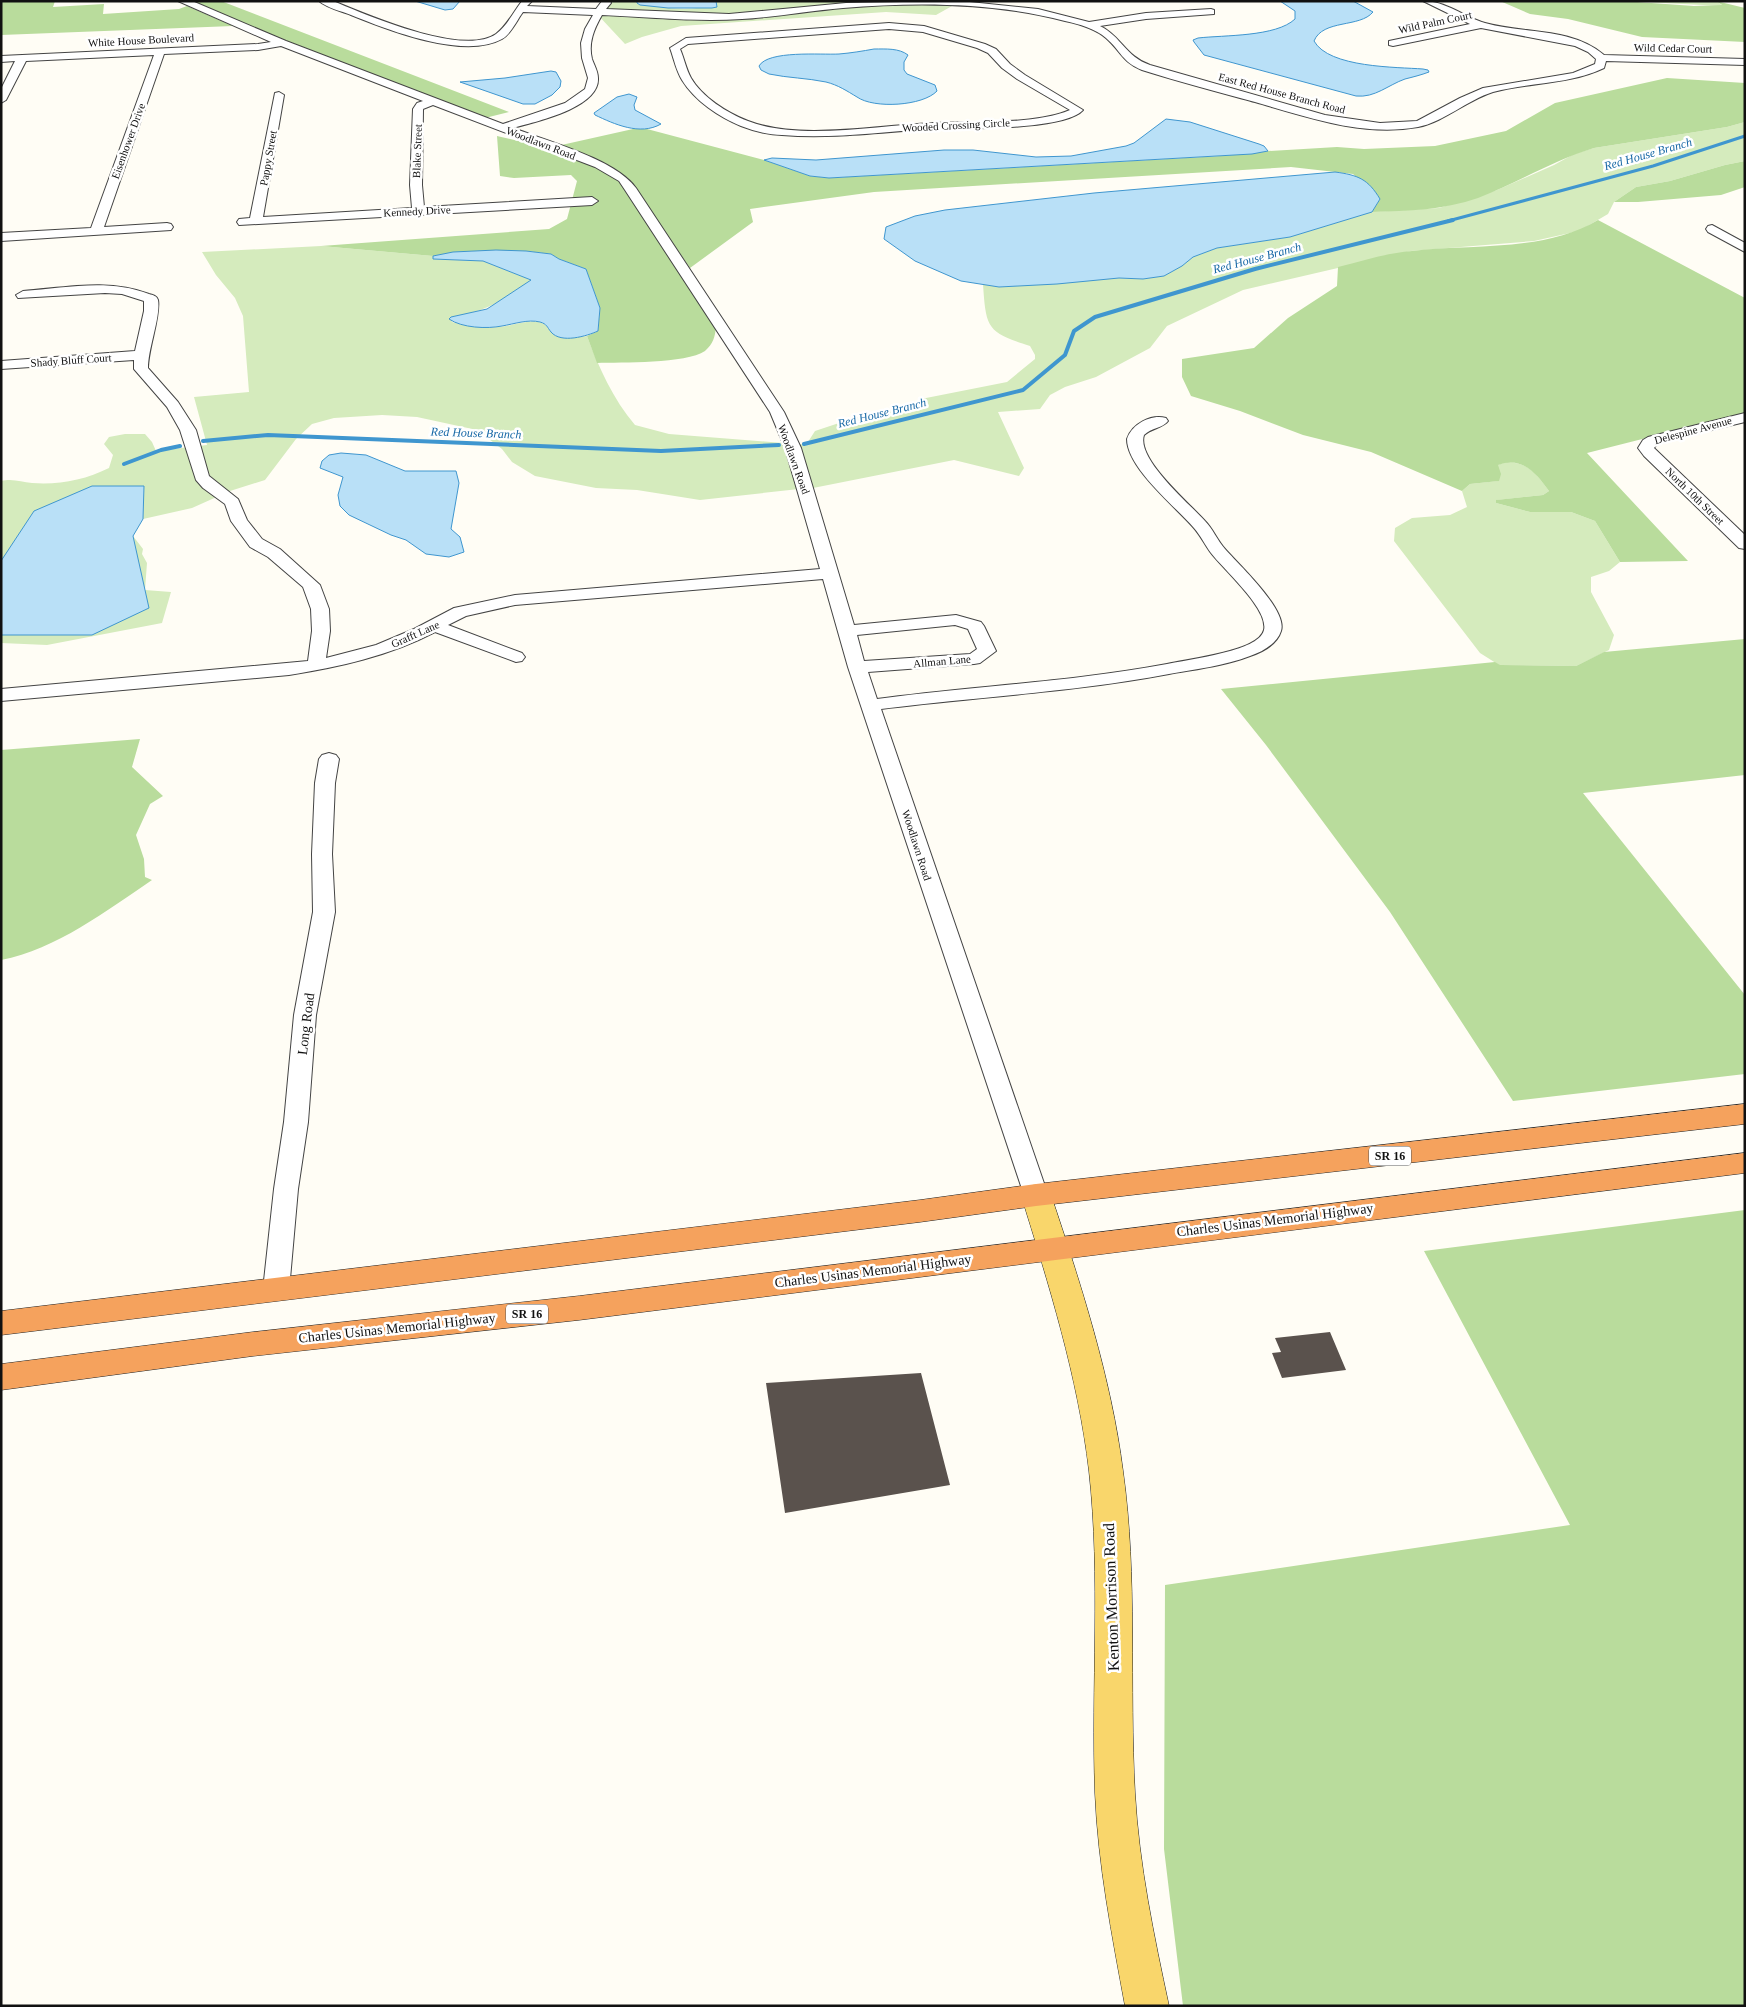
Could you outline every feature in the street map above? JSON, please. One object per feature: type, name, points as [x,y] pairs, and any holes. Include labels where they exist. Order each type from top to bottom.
[{"type":"highway","name":"SR 16","points":[[1,1322],[901,1214],[1036,1195],[1745,1114]]},
{"type":"highway","points":[[1359,1210],[1474,1182],[1745,1149]]},
{"type":"highway","name":"Charles Usinas Memorial Highway","points":[[1,1377],[253,1344],[580,1308],[1745,1163]]},
{"type":"main road","name":"Kenton Morrison Road","points":[[1036,1195],[1053,1249],[1093,1397],[1106,1471],[1114,1620],[1115,1793],[1130,1926],[1147,2006]]},
{"type":"street","name":"Woodlawn Road","points":[[183,1],[282,43],[600,165],[623,179],[630,188],[777,412],[802,476],[857,667],[1036,1195]]},
{"type":"street","points":[[324,1],[433,40],[478,45],[500,36],[527,1]]},
{"type":"street","points":[[502,128],[573,104],[591,88],[593,80],[585,49],[587,35],[608,1]]},
{"type":"street","points":[[1014,7],[1024,1]]},
{"type":"street","points":[[1428,1],[1481,25],[1578,44],[1595,51],[1601,58]]},
{"type":"street","name":"East Red House Branch Road","points":[[518,11],[758,16],[816,8],[884,3],[953,3],[1014,7],[1050,14],[1087,25],[1107,34],[1126,56],[1136,63],[1328,120],[1360,126],[1382,127],[1420,123],[1433,119],[1472,96],[1491,89],[1589,72],[1600,66],[1601,58]]},
{"type":"street","points":[[1087,25],[1146,16],[1211,12]]},
{"type":"street","points":[[771,15],[790,32]]},
{"type":"street","points":[[758,16],[778,34]]},
{"type":"street","name":"Wild Palm Court","points":[[1394,43],[1481,25]]},
{"type":"street","name":"Wooded Crossing Circle","points":[[889,26],[924,29],[947,34],[992,52],[1021,77],[1078,110],[1071,115],[1021,122],[820,132],[779,132],[761,128],[728,116],[697,91],[688,81],[681,68],[675,48],[686,41],[790,32],[889,26]]},
{"type":"street","name":"White House Boulevard","points":[[1,60],[258,47],[282,43]]},
{"type":"street","name":"Eisenhower Drive","points":[[96,231],[160,52]]},
{"type":"street","points":[[1,100],[22,58]]},
{"type":"street","name":"Wild Cedar Court","points":[[1601,58],[1745,62]]},
{"type":"street","name":"Pappy Street","points":[[256,221],[279,95]]},
{"type":"street","name":"Blake Street","points":[[418,211],[416,185],[418,109],[433,102]]},
{"type":"street","name":"Kennedy Drive","points":[[243,222],[592,201]]},
{"type":"street","points":[[1,237],[167,227]]},
{"type":"street","points":[[1712,229],[1745,248]]},
{"type":"street","points":[[23,295],[110,290],[144,296],[151,300],[151,311],[140,355],[141,369],[173,405],[188,430],[202,476],[208,485],[232,502],[239,521],[256,543],[274,553],[311,585],[320,609],[321,631],[316,666]]},
{"type":"street","name":"Shady Bluff Court","points":[[1,365],[140,355]]},
{"type":"street","name":"Delespine Avenue","points":[[1646,448],[1648,442],[1653,440],[1745,417]]},
{"type":"street","points":[[871,705],[936,696],[1080,684],[1125,677],[1236,654],[1252,650],[1263,643],[1271,635],[1274,626],[1269,612],[1216,548],[1208,534],[1164,488],[1137,452],[1134,443],[1138,431],[1160,421]]},
{"type":"street","name":"North 10th Street","points":[[1646,448],[1649,453],[1745,544]]},
{"type":"street","name":"Grafft Lane","points":[[1,695],[289,670],[316,666],[382,649],[434,626],[460,612],[515,600],[829,572]]},
{"type":"street","name":"Allman Lane","points":[[847,631],[956,620],[974,626],[987,651],[974,659],[857,667]]},
{"type":"street","points":[[434,626],[516,657]]},
{"type":"street","name":"Long Road","points":[[276,1290],[286,1189],[296,1122],[305,1015],[324,912],[322,854],[325,783],[329,759]]},
{"type":"green space","points":[[1,1],[55,1],[53,7],[104,4],[103,14],[179,9],[187,6],[233,26],[1,35]]},
{"type":"green space","points":[[189,1],[221,1],[509,112],[485,118],[300,47]]},
{"type":"green space","points":[[610,1],[637,1],[666,8],[687,9],[717,4],[716,1],[961,1],[936,15],[886,12],[681,26],[625,44],[597,14]]},
{"type":"green space","points":[[1500,1],[1623,1],[1694,6],[1722,5],[1716,1],[1745,8],[1745,42],[1642,37],[1568,19],[1530,14]]},
{"type":"green space","points":[[1623,1],[1716,1],[1723,6]]},
{"type":"green space","points":[[1667,78],[1745,83],[1745,122],[1727,127],[1594,148],[1564,159],[1478,198],[1452,205],[1412,210],[1372,212],[1380,199],[1353,174],[1291,167],[874,192],[750,209],[753,222],[690,268],[628,178],[603,164],[557,146],[633,129],[647,129],[764,160],[810,176],[829,178],[1221,156],[1337,147],[1364,149],[1435,146],[1506,131],[1555,103]]},
{"type":"green space","points":[[1745,122],[1745,161],[1670,181],[1636,187],[1614,202],[1608,214],[1579,231],[1534,241],[1411,251],[1243,290],[1167,326],[1150,348],[1096,377],[1065,387],[1050,395],[1040,409],[998,412],[1024,468],[1019,476],[954,460],[813,488],[799,444],[806,445],[815,431],[857,417],[897,409],[921,399],[1007,382],[1035,359],[1030,346],[1005,337],[991,327],[986,311],[983,284],[999,287],[1119,278],[1143,279],[1164,276],[1193,257],[1217,248],[1290,237],[1372,212],[1439,208],[1497,190],[1574,154],[1594,148],[1727,127]]},
{"type":"green space","points":[[497,136],[559,153],[589,165],[618,180],[716,327],[713,340],[705,351],[696,355],[669,360],[597,363],[587,336],[598,331],[600,308],[586,269],[551,254],[526,251],[471,251],[433,256],[321,246],[549,229],[567,219],[577,181],[571,175],[514,178],[500,176]]},
{"type":"green space","points":[[1745,161],[1745,187],[1721,195],[1638,202],[1614,202],[1636,187],[1670,181]]},
{"type":"green space","points":[[1598,220],[1745,298],[1745,413],[1587,453],[1688,561],[1620,562],[1595,521],[1571,512],[1530,512],[1496,503],[1496,500],[1543,495],[1549,491],[1533,472],[1521,465],[1507,463],[1498,465],[1501,474],[1499,481],[1470,484],[1462,491],[1371,452],[1303,435],[1240,411],[1191,396],[1182,377],[1182,359],[1254,348],[1288,318],[1337,286],[1338,267],[1403,252],[1532,242],[1577,230]]},
{"type":"green space","points":[[321,246],[433,256],[433,259],[483,261],[531,280],[494,304],[475,312],[451,317],[452,322],[463,325],[493,327],[538,322],[546,325],[559,337],[587,336],[607,383],[635,425],[669,434],[783,443],[799,489],[700,500],[637,490],[596,488],[535,476],[512,462],[502,449],[477,430],[417,417],[382,415],[334,418],[312,424],[296,439],[265,480],[230,491],[192,508],[143,519],[144,486],[1,561],[1,481],[52,483],[72,481],[91,476],[109,468],[113,455],[104,444],[109,437],[125,434],[145,434],[152,442],[156,451],[207,445],[194,397],[249,392],[243,316],[235,298],[216,275],[202,252]]},
{"type":"green space","points":[[1507,462],[1532,470],[1549,491],[1543,495],[1497,500],[1496,503],[1530,512],[1571,512],[1595,521],[1620,562],[1609,571],[1591,577],[1591,592],[1614,635],[1609,650],[1576,666],[1499,665],[1480,653],[1394,541],[1395,528],[1412,518],[1450,515],[1467,507],[1462,491],[1470,484],[1498,481],[1497,465]]},
{"type":"green space","points":[[133,536],[143,549],[142,554],[147,563],[145,590],[171,592],[162,623],[47,645],[1,643],[1,635],[92,635]]},
{"type":"green space","points":[[1745,639],[1745,775],[1583,793],[1745,995],[1745,1074],[1513,1101],[1390,912],[1266,745],[1221,689],[1495,662],[1500,665],[1576,666],[1604,652]]},
{"type":"green space","points":[[140,739],[132,767],[163,796],[150,804],[136,835],[144,859],[145,877],[152,880],[80,928],[42,947],[22,955],[1,960],[1,750]]},
{"type":"green space","points":[[1745,1210],[1745,2006],[1183,2006],[1164,1849],[1165,1585],[1570,1525],[1424,1251]]},
{"type":"water","points":[[415,1],[460,1],[453,9],[445,10]]},
{"type":"water","points":[[637,1],[716,1],[717,7],[668,8],[640,5]]},
{"type":"water","points":[[1280,1],[1353,1],[1373,12],[1360,20],[1325,29],[1314,41],[1322,50],[1348,61],[1423,69],[1429,72],[1405,79],[1369,95],[1356,96],[1204,55],[1193,40],[1263,32],[1286,25],[1295,19],[1295,11]]},
{"type":"water","points":[[874,49],[896,50],[908,55],[904,62],[904,70],[907,74],[935,85],[937,91],[921,100],[910,103],[875,103],[865,101],[830,83],[769,74],[761,70],[759,66],[764,61],[784,55],[839,54]]},
{"type":"water","points":[[551,71],[556,72],[561,81],[560,87],[552,95],[535,104],[523,104],[460,82],[505,78]]},
{"type":"water","points":[[629,94],[637,97],[634,105],[635,110],[661,124],[644,129],[636,129],[610,122],[595,115],[594,113],[617,97]]},
{"type":"water","points":[[1166,119],[1190,122],[1259,144],[1268,151],[1252,154],[829,178],[810,176],[764,160],[772,158],[816,160],[944,150],[973,150],[1036,157],[1071,156],[1134,143]]},
{"type":"water","points":[[1335,172],[1350,175],[1367,182],[1380,199],[1372,212],[1290,237],[1217,248],[1193,257],[1164,276],[1143,279],[1119,278],[999,287],[961,281],[915,261],[884,239],[886,227],[915,216],[945,210],[1094,193]]},
{"type":"water","points":[[496,250],[551,254],[586,269],[600,308],[598,331],[581,337],[561,338],[555,336],[544,324],[535,321],[496,327],[482,327],[468,326],[449,319],[487,309],[531,280],[483,261],[433,259],[433,256],[453,252]]},
{"type":"water","points":[[341,453],[366,455],[405,471],[456,471],[459,483],[451,529],[460,537],[464,552],[449,557],[426,554],[406,540],[349,515],[340,506],[338,495],[343,477],[320,468],[322,461],[329,455]]},
{"type":"water","points":[[92,486],[144,486],[143,519],[133,536],[149,608],[92,635],[1,635],[1,561],[34,511]]},
{"type":"building","points":[[1330,1332],[1346,1370],[1282,1378],[1272,1353],[1281,1352],[1275,1338]]},
{"type":"building","points":[[921,1373],[950,1485],[785,1513],[766,1383]]},
{"type":"waterway","name":"Red House Branch","points":[[1448,221],[1653,166],[1745,136]]},
{"type":"waterway","name":"Red House Branch","points":[[804,444],[1023,390],[1065,355],[1074,331],[1095,317],[1255,269],[1453,220]]},
{"type":"waterway","name":"Red House Branch","points":[[203,441],[268,435],[661,451],[779,445]]},
{"type":"waterway","name":"Red House Branch","points":[[124,464],[161,450],[180,446]]}]
